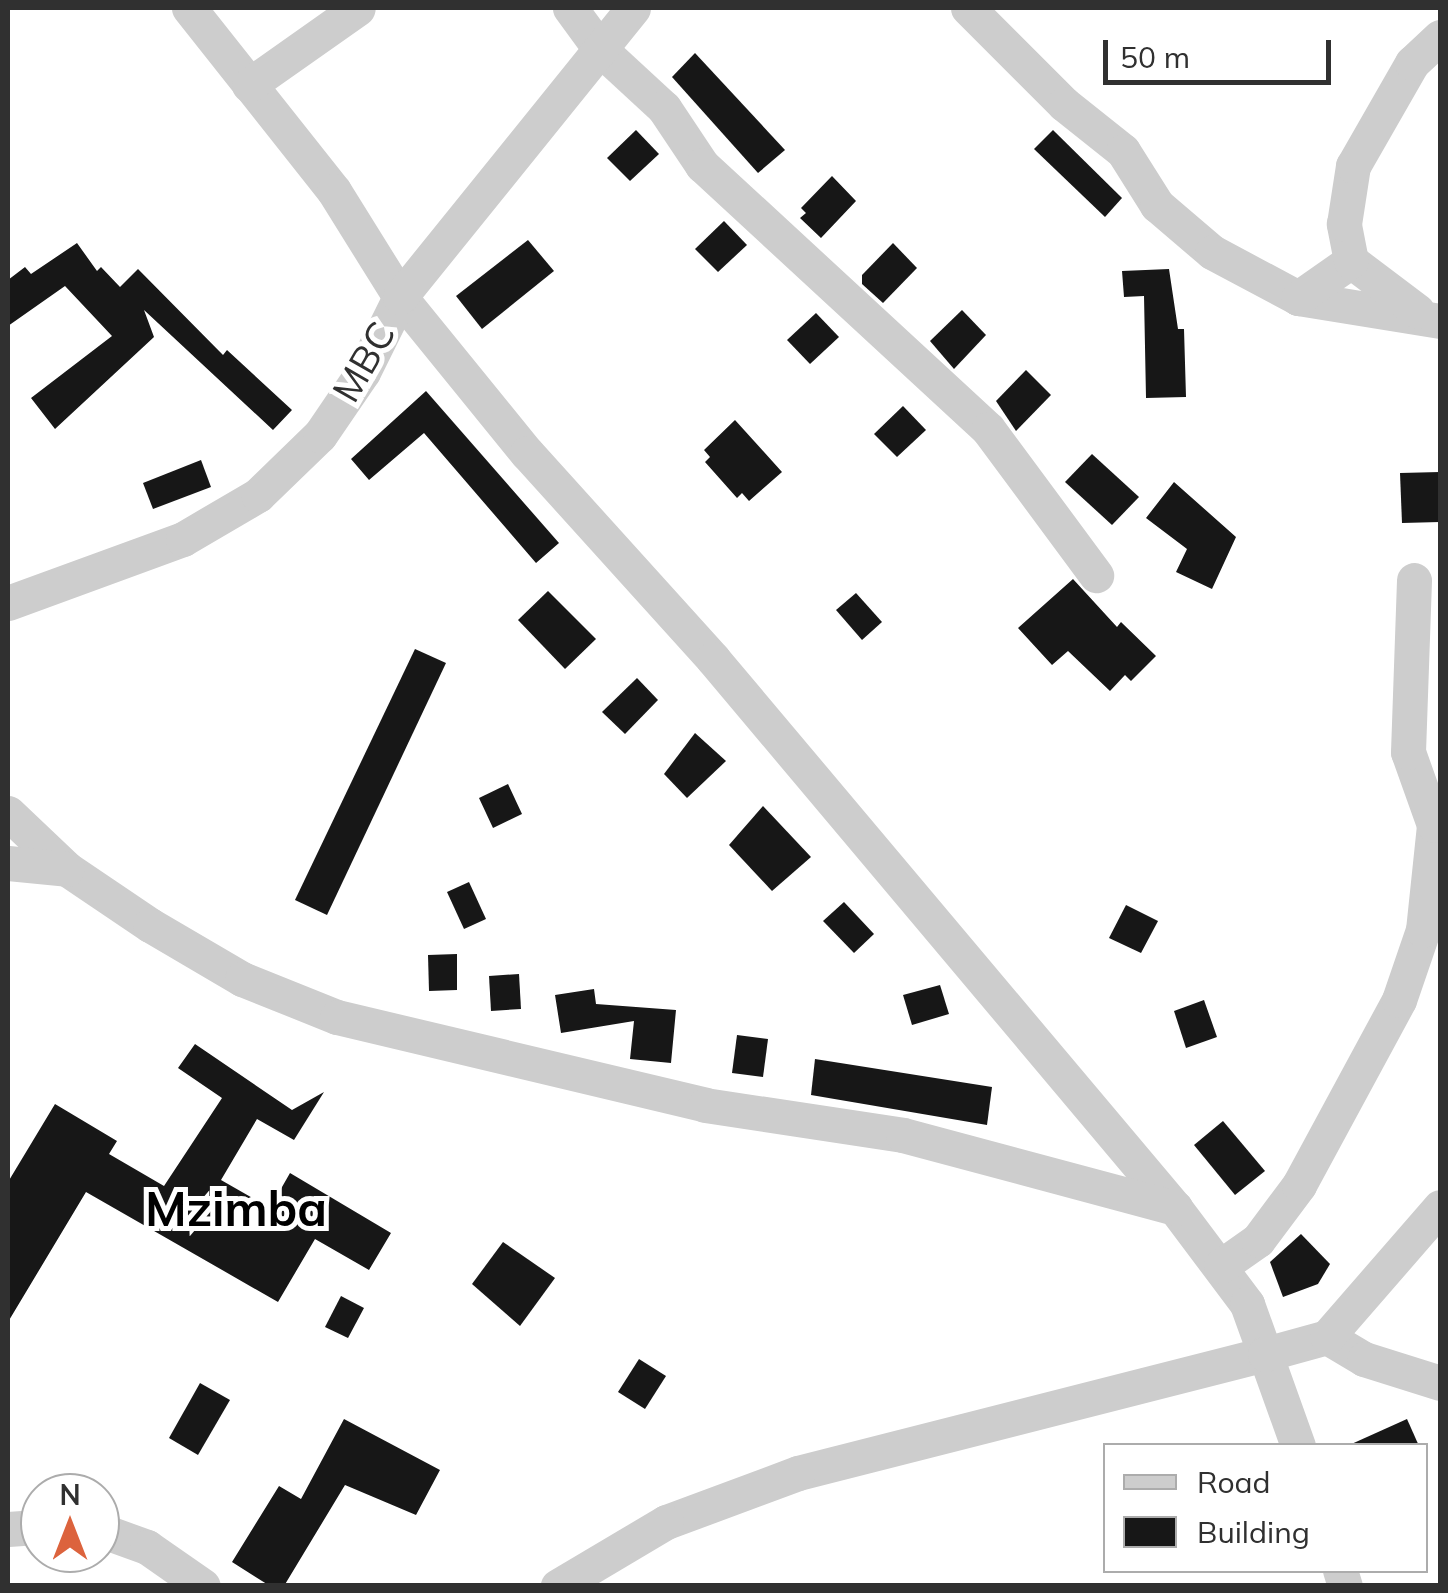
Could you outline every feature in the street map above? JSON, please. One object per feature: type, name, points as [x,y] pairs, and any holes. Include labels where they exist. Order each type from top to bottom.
[{"type":"street","points":[[188,8],[334,191],[400,297],[1221,1266],[1247,1304],[1297,1443]]},
{"type":"street","points":[[248,85],[358,8]]},
{"type":"street","points":[[570,8],[600,48],[664,108],[716,178],[988,428],[1096,575]]},
{"type":"street","name":"MBC","points":[[8,604],[183,538],[258,495],[320,434],[364,372],[400,297],[633,8]]},
{"type":"street","points":[[968,8],[1064,104],[1123,152],[1180,228],[1298,298],[1435,320]]},
{"type":"street","points":[[1435,320],[1391,297],[1350,261],[1344,224],[1353,166],[1412,63],[1440,37]]},
{"type":"street","points":[[1298,298],[1350,261]]},
{"type":"street","points":[[1221,1266],[1258,1240],[1299,1185],[1399,1000],[1423,930],[1434,825],[1408,752],[1414,580]]},
{"type":"street","points":[[8,813],[67,869],[242,979],[336,1016],[705,1105],[903,1135],[1174,1208]]},
{"type":"street","points":[[8,862],[67,869]]},
{"type":"street","points":[[558,1586],[650,1530],[798,1473],[1327,1338],[1440,1207]]},
{"type":"street","points":[[1327,1338],[1364,1359],[1440,1383]]},
{"type":"street","points":[[120,1538],[147,1548],[203,1586]]},
{"type":"building","points":[[695,53],[785,150],[758,173],[672,77]]},
{"type":"building","points":[[636,130],[659,154],[630,181],[607,158]]},
{"type":"building","points":[[1053,130],[1122,198],[1105,217],[1034,149]]},
{"type":"building","points":[[832,176],[856,201],[821,238],[800,218],[806,213],[801,208]]},
{"type":"building","points":[[724,221],[747,245],[718,272],[695,249]]},
{"type":"building","points":[[528,240],[554,271],[482,329],[456,296]]},
{"type":"building","points":[[77,243],[97,271],[101,267],[120,287],[138,269],[223,355],[227,350],[292,410],[273,430],[144,310],[154,337],[55,429],[31,398],[112,336],[65,286],[8,326],[8,280],[25,267],[31,274]]},
{"type":"building","points":[[893,243],[917,268],[883,303],[862,284],[862,275]]},
{"type":"building","points":[[1169,269],[1178,329],[1184,329],[1186,397],[1146,398],[1144,296],[1124,297],[1122,271]]},
{"type":"building","points":[[962,310],[986,335],[954,369],[930,341]]},
{"type":"building","points":[[816,313],[839,337],[810,364],[787,340]]},
{"type":"building","points":[[1026,370],[1051,395],[1016,431],[996,401]]},
{"type":"building","points":[[426,391],[559,543],[536,563],[424,433],[369,480],[351,459]]},
{"type":"building","points":[[903,406],[926,430],[897,457],[874,434]]},
{"type":"building","points":[[735,420],[782,472],[749,501],[742,493],[737,498],[705,462],[710,457],[704,450]]},
{"type":"building","points":[[1092,454],[1139,497],[1112,525],[1065,482]]},
{"type":"building","points":[[201,460],[211,487],[153,509],[143,483]]},
{"type":"building","points":[[1440,472],[1440,522],[1402,523],[1400,473]]},
{"type":"building","points":[[1174,482],[1236,537],[1212,589],[1176,572],[1187,549],[1146,518]]},
{"type":"building","points":[[1073,579],[1117,627],[1121,622],[1156,656],[1131,681],[1125,675],[1110,691],[1068,651],[1052,665],[1018,628]]},
{"type":"building","points":[[548,591],[596,639],[565,669],[518,620]]},
{"type":"building","points":[[856,593],[882,622],[862,640],[836,610]]},
{"type":"building","points":[[415,649],[446,663],[327,915],[295,900]]},
{"type":"building","points":[[637,678],[658,700],[625,734],[602,712]]},
{"type":"building","points":[[695,733],[726,761],[687,798],[664,774]]},
{"type":"building","points":[[508,784],[522,814],[493,828],[479,798]]},
{"type":"building","points":[[763,806],[811,857],[772,891],[729,845]]},
{"type":"building","points":[[469,882],[486,919],[464,929],[447,892]]},
{"type":"building","points":[[844,902],[874,934],[854,953],[823,921]]},
{"type":"building","points":[[1126,905],[1158,921],[1141,953],[1109,938]]},
{"type":"building","points":[[457,954],[457,990],[429,991],[428,955]]},
{"type":"building","points":[[519,974],[521,1009],[491,1011],[489,976]]},
{"type":"building","points":[[940,985],[949,1014],[912,1025],[903,995]]},
{"type":"building","points":[[594,989],[596,1004],[676,1010],[671,1063],[630,1059],[634,1021],[561,1033],[555,995]]},
{"type":"building","points":[[1204,1000],[1217,1037],[1186,1048],[1174,1011]]},
{"type":"building","points":[[737,1035],[768,1039],[763,1077],[732,1073]]},
{"type":"building","points":[[195,1044],[292,1110],[324,1092],[294,1140],[257,1119],[221,1180],[270,1208],[290,1173],[391,1233],[369,1270],[315,1239],[278,1302],[86,1192],[8,1322],[8,1182],[55,1104],[117,1141],[109,1154],[164,1186],[222,1098],[178,1068]]},
{"type":"building","points":[[815,1059],[992,1087],[987,1125],[811,1095]]},
{"type":"building","points":[[1223,1121],[1265,1171],[1235,1195],[1194,1145]]},
{"type":"building","points":[[1301,1234],[1330,1264],[1318,1284],[1283,1297],[1270,1262]]},
{"type":"building","points":[[503,1242],[555,1278],[520,1326],[472,1284]]},
{"type":"building","points":[[341,1296],[364,1308],[348,1338],[325,1327]]},
{"type":"building","points":[[639,1359],[666,1376],[645,1409],[618,1392]]},
{"type":"building","points":[[200,1383],[230,1400],[198,1455],[169,1438]]},
{"type":"building","points":[[344,1419],[440,1470],[416,1515],[345,1485],[284,1586],[270,1586],[232,1562],[279,1486],[301,1499]]},
{"type":"building","points":[[1407,1419],[1418,1443],[1354,1443]]},
{"type":"district","name":"Mzimba","points":[[236,1209]]}]
